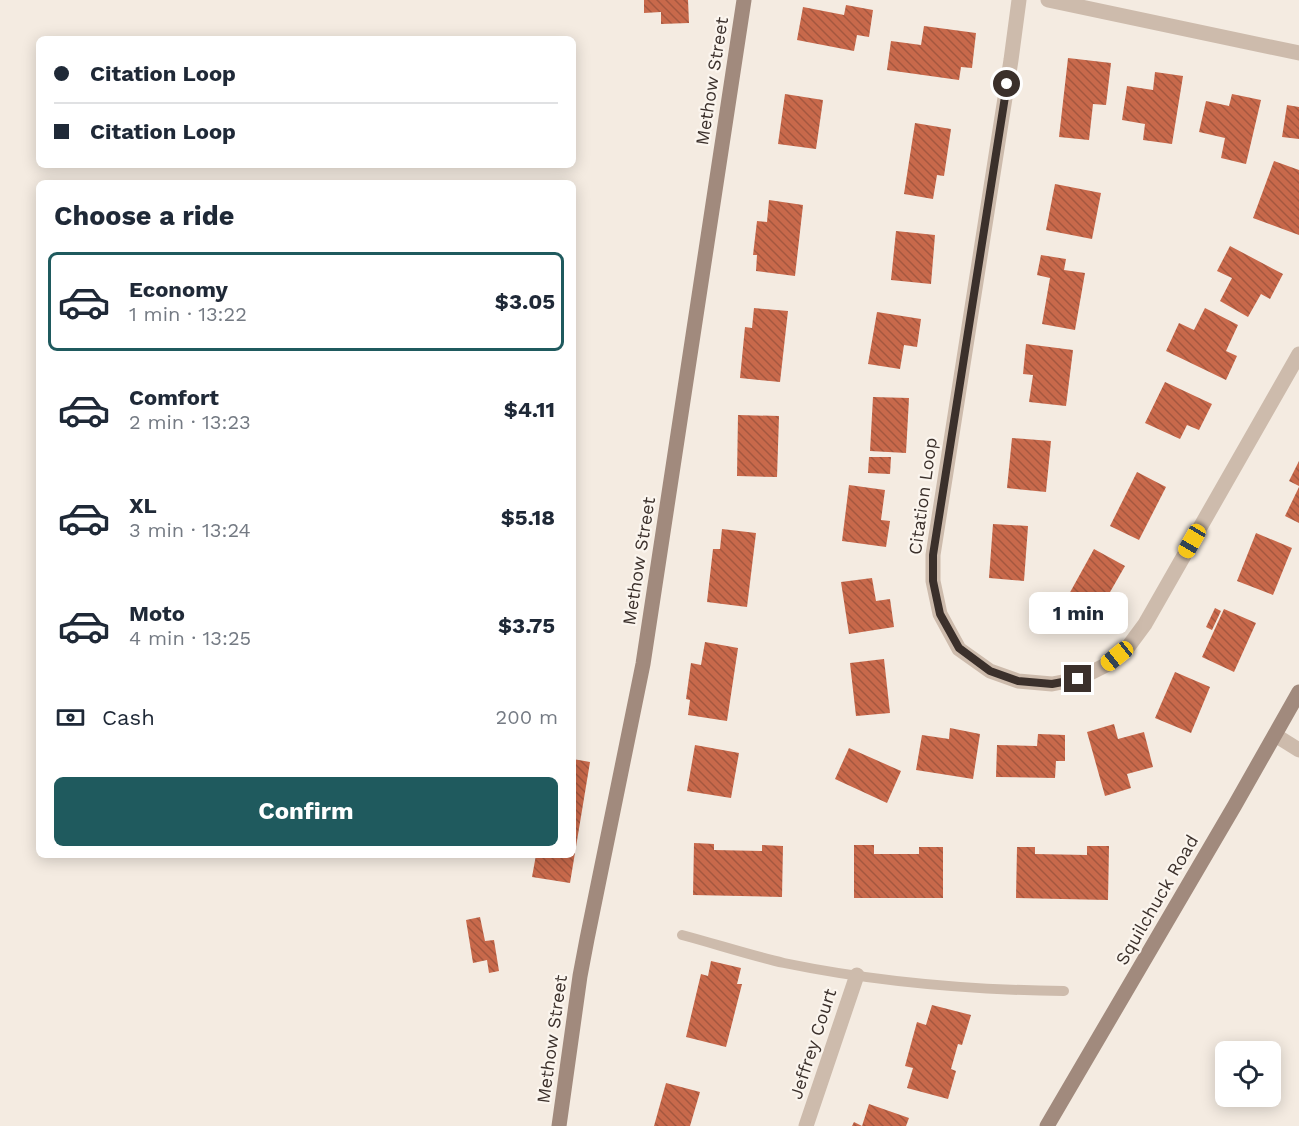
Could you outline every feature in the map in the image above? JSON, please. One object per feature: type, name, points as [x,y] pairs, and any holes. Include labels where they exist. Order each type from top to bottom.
[{"type":"street","name":"Methow Street","points":[[559,1126],[580,976],[644,664],[744,0]]},
{"type":"street","name":"Citation Loop","points":[[1018,0],[1009,72],[933,555],[933,581],[940,614],[959,648],[990,671],[1018,681],[1052,684],[1078,679],[1106,665],[1128,647],[1145,624],[1299,354]]},
{"type":"street","points":[[1048,0],[1299,53]]},
{"type":"street","name":"Squilchuck Road","points":[[1047,1126],[1299,692]]},
{"type":"street","points":[[1275,735],[1299,750]]},
{"type":"street","name":"Jeffrey Court","points":[[806,1126],[857,975]]},
{"type":"lane","points":[[682,935],[776,961],[857,975],[921,984],[1064,991]]},
{"type":"building","points":[[644,0],[688,0],[689,23],[661,24],[661,12],[644,13]]},
{"type":"building","points":[[846,5],[873,10],[869,37],[857,35],[854,51],[797,40],[803,7],[844,15]]},
{"type":"building","points":[[924,26],[976,33],[972,68],[961,67],[959,80],[887,70],[891,41],[921,45]]},
{"type":"building","points":[[1068,58],[1111,63],[1106,105],[1093,104],[1089,140],[1059,137]]},
{"type":"building","points":[[1155,72],[1183,76],[1172,144],[1143,140],[1145,124],[1122,120],[1127,86],[1153,90]]},
{"type":"building","points":[[785,94],[823,100],[816,149],[778,144]]},
{"type":"building","points":[[1232,94],[1261,100],[1246,164],[1221,158],[1225,138],[1199,132],[1206,101],[1229,106]]},
{"type":"building","points":[[1287,105],[1299,107],[1299,139],[1282,137]]},
{"type":"building","points":[[915,123],[951,129],[944,176],[937,175],[933,199],[904,194]]},
{"type":"building","points":[[1274,161],[1299,170],[1299,235],[1253,218]]},
{"type":"building","points":[[1055,184],[1101,193],[1092,239],[1046,230]]},
{"type":"building","points":[[769,200],[803,205],[795,276],[756,271],[757,255],[753,255],[757,221],[767,222]]},
{"type":"building","points":[[896,231],[935,235],[931,284],[891,280]]},
{"type":"building","points":[[1230,246],[1283,274],[1270,299],[1261,294],[1248,317],[1220,301],[1232,278],[1217,271]]},
{"type":"building","points":[[1041,255],[1066,259],[1064,270],[1085,273],[1075,330],[1042,324],[1050,278],[1037,275]]},
{"type":"building","points":[[754,308],[788,311],[780,382],[740,378],[745,327],[752,328]]},
{"type":"building","points":[[1205,308],[1238,325],[1226,351],[1237,356],[1226,380],[1166,351],[1179,323],[1194,330]]},
{"type":"building","points":[[877,312],[921,319],[917,347],[904,345],[900,369],[868,364]]},
{"type":"building","points":[[1026,344],[1073,350],[1066,406],[1029,402],[1033,375],[1023,374]]},
{"type":"building","points":[[1165,382],[1212,404],[1199,430],[1187,425],[1180,439],[1145,423]]},
{"type":"building","points":[[873,397],[909,398],[906,453],[870,451]]},
{"type":"building","points":[[738,415],[779,416],[777,477],[737,476]]},
{"type":"building","points":[[1012,438],[1051,441],[1046,492],[1007,488]]},
{"type":"building","points":[[869,457],[891,457],[890,474],[868,473]]},
{"type":"building","points":[[1299,461],[1299,486],[1289,481]]},
{"type":"building","points":[[1137,472],[1166,487],[1139,540],[1110,526]]},
{"type":"building","points":[[849,485],[885,490],[881,520],[890,521],[886,547],[842,541]]},
{"type":"building","points":[[1299,487],[1299,523],[1285,516]]},
{"type":"building","points":[[993,524],[1028,526],[1024,581],[989,578]]},
{"type":"building","points":[[722,529],[756,533],[747,607],[707,602],[713,549],[720,549]]},
{"type":"building","points":[[1256,533],[1292,548],[1273,595],[1237,581]]},
{"type":"building","points":[[1094,549],[1125,566],[1098,613],[1068,596]]},
{"type":"building","points":[[872,578],[876,601],[890,599],[894,627],[849,634],[841,582]]},
{"type":"building","points":[[1215,608],[1221,611],[1212,630],[1206,627]]},
{"type":"building","points":[[1224,609],[1256,623],[1234,672],[1202,657]]},
{"type":"building","points":[[705,642],[738,648],[727,721],[688,715],[690,700],[686,699],[691,663],[701,665]]},
{"type":"building","points":[[884,659],[890,713],[856,716],[850,663]]},
{"type":"building","points":[[1175,672],[1210,687],[1191,733],[1155,718]]},
{"type":"building","points":[[1114,724],[1118,739],[1144,732],[1153,767],[1127,774],[1131,788],[1105,796],[1087,732]]},
{"type":"building","points":[[950,728],[980,734],[973,779],[916,770],[922,735],[949,739]]},
{"type":"building","points":[[1038,734],[1065,735],[1065,761],[1056,761],[1055,778],[996,777],[997,745],[1037,746]]},
{"type":"building","points":[[695,745],[739,753],[731,798],[687,791]]},
{"type":"building","points":[[849,748],[901,771],[887,803],[835,779]]},
{"type":"building","points":[[576,760],[590,762],[576,847]]},
{"type":"building","points":[[694,843],[714,844],[714,850],[762,851],[762,845],[783,846],[782,897],[693,895]]},
{"type":"building","points":[[854,845],[874,845],[874,854],[919,854],[919,847],[943,847],[943,898],[854,898]]},
{"type":"building","points":[[1087,846],[1109,846],[1108,900],[1016,898],[1017,847],[1035,847],[1035,854],[1087,855]]},
{"type":"building","points":[[535,858],[574,858],[570,883],[532,877]]},
{"type":"building","points":[[480,917],[485,941],[494,940],[499,971],[489,973],[487,960],[473,963],[466,920]]},
{"type":"building","points":[[711,961],[741,968],[737,984],[742,984],[726,1047],[686,1037],[701,974],[708,976]]},
{"type":"building","points":[[932,1005],[971,1015],[962,1045],[958,1044],[951,1069],[956,1071],[948,1099],[907,1088],[913,1068],[905,1066],[917,1022],[926,1025]]},
{"type":"building","points":[[666,1083],[700,1092],[690,1126],[654,1126]]},
{"type":"building","points":[[869,1104],[909,1118],[906,1126],[862,1126]]},
{"type":"route","points":[[1007,84],[933,555],[933,581],[940,614],[959,648],[990,671],[1018,681],[1052,684],[1078,679]]}]
